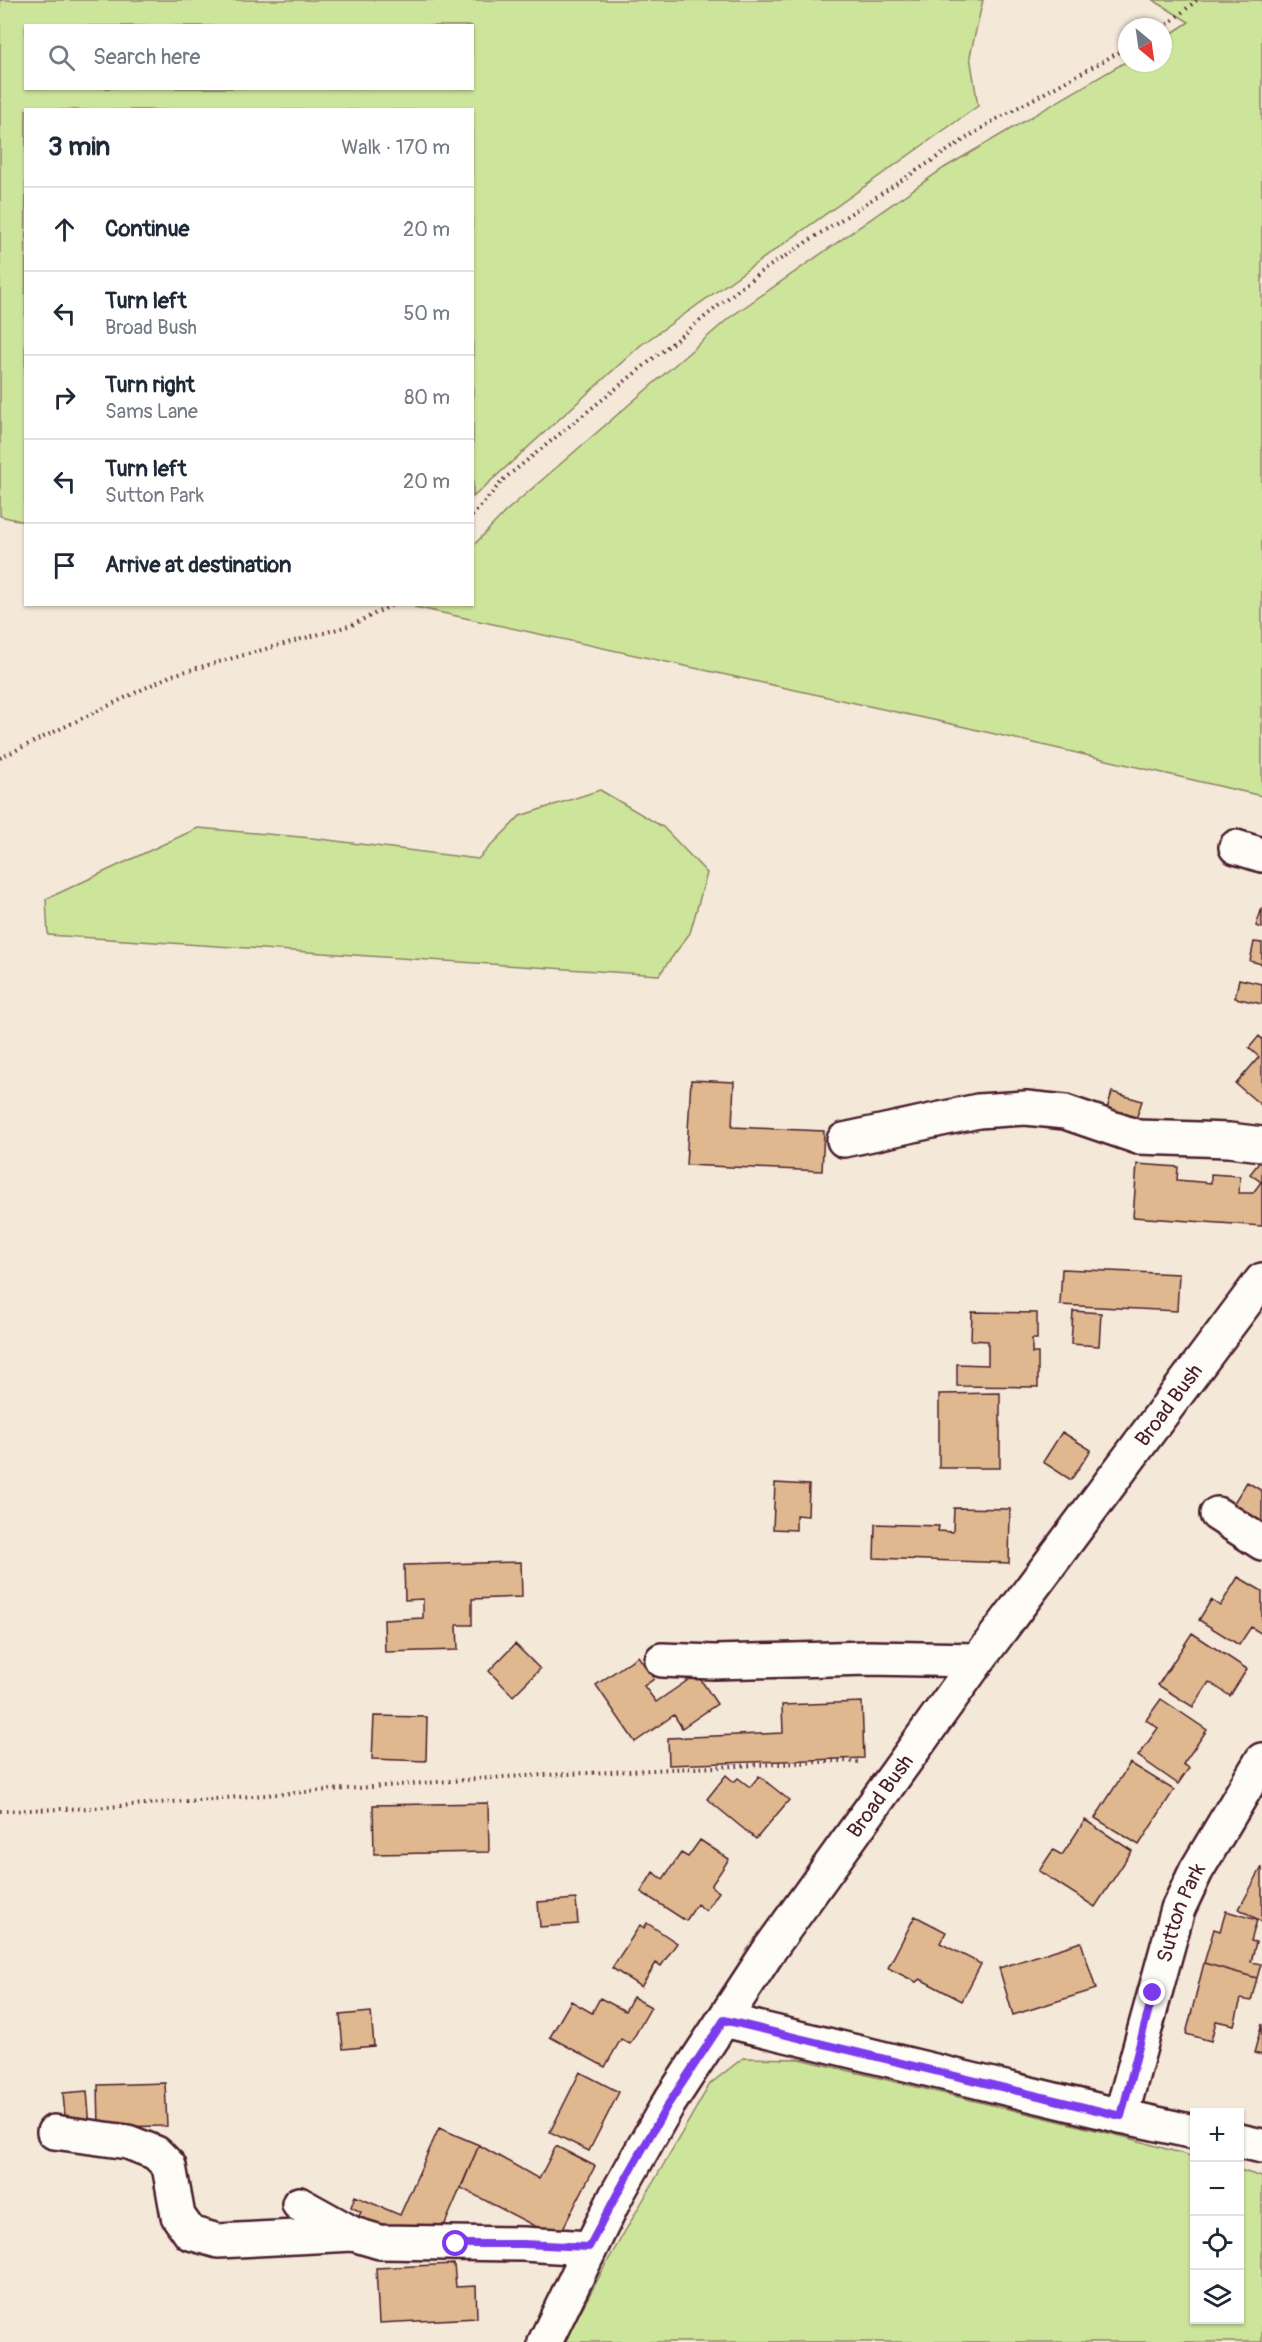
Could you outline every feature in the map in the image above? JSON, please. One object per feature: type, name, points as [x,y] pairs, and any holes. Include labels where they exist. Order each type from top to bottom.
[{"type":"main road","points":[[844,1140],[978,1111],[1026,1108],[1065,1112],[1138,1137],[1229,1140],[1262,1144]]},
{"type":"main road","name":"Broad Bush","points":[[545,2342],[589,2247],[667,2106],[770,1949],[978,1660],[1262,1280]]},
{"type":"main road","points":[[1217,1514],[1262,1544]]},
{"type":"main road","points":[[662,1660],[714,1662],[869,1658],[978,1660]]},
{"type":"main road","name":"Sutton Park","points":[[1121,2116],[1178,1909],[1196,1871],[1262,1760]]},
{"type":"main road","points":[[724,2020],[1190,2131]]},
{"type":"main road","points":[[54,2132],[128,2142],[156,2153],[169,2166],[178,2216],[189,2233],[218,2241],[353,2234]]},
{"type":"main road","points":[[1244,2142],[1262,2146]]},
{"type":"main road","points":[[299,2204],[353,2234],[380,2242],[589,2247]]},
{"type":"path","points":[[1172,21],[1197,0]]},
{"type":"path","points":[[474,514],[504,479],[759,273],[993,121],[1118,53]]},
{"type":"path","points":[[0,758],[172,675],[352,625],[390,606]]},
{"type":"path","points":[[0,1811],[93,1808],[453,1780],[639,1770],[842,1761],[902,1767]]},
{"type":"green space","points":[[0,0],[983,0],[970,56],[978,106],[641,345],[474,496],[474,108],[24,108],[24,522],[0,516]]},
{"type":"green space","points":[[1153,0],[1262,0],[1262,796],[956,725],[415,607],[474,606],[474,545],[505,512],[729,318],[944,168],[1118,66],[1118,72],[1172,72],[1172,33],[1189,22]]},
{"type":"green space","points":[[600,790],[663,827],[707,873],[690,933],[659,975],[48,935],[46,899],[198,828],[312,838],[478,859],[520,816]]},
{"type":"green space","points":[[743,2058],[800,2059],[1129,2138],[1190,2156],[1190,2324],[1244,2324],[1244,2171],[1262,2177],[1262,2342],[564,2342],[710,2084]]},
{"type":"building","points":[[1262,908],[1262,928],[1256,926]]},
{"type":"building","points":[[1254,942],[1262,943],[1262,964],[1250,961]]},
{"type":"building","points":[[1239,979],[1262,984],[1262,1004],[1235,998]]},
{"type":"building","points":[[1259,1036],[1262,1039],[1262,1106],[1236,1084],[1259,1057],[1249,1048]]},
{"type":"building","points":[[691,1080],[734,1082],[732,1127],[824,1131],[822,1171],[686,1165]]},
{"type":"building","points":[[1112,1092],[1142,1101],[1133,1128],[1104,1119]]},
{"type":"building","points":[[1262,1159],[1262,1226],[1133,1217],[1137,1164],[1178,1167],[1177,1180],[1211,1183],[1211,1174],[1240,1176],[1239,1193],[1253,1193],[1261,1182],[1250,1174]]},
{"type":"building","points":[[1062,1269],[1179,1274],[1177,1311],[1060,1305]]},
{"type":"building","points":[[1073,1311],[1101,1313],[1099,1346],[1071,1344]]},
{"type":"building","points":[[972,1312],[1037,1313],[1037,1339],[1032,1339],[1032,1353],[1038,1353],[1038,1387],[957,1386],[957,1364],[988,1365],[988,1341],[971,1340]]},
{"type":"building","points":[[1000,1393],[1000,1468],[939,1468],[939,1394]]},
{"type":"building","points":[[1062,1432],[1091,1450],[1071,1480],[1043,1462]]},
{"type":"building","points":[[1247,1482],[1262,1491],[1262,1523],[1233,1504]]},
{"type":"building","points":[[775,1483],[809,1485],[808,1516],[796,1515],[796,1530],[773,1529]]},
{"type":"building","points":[[954,1508],[1010,1509],[1009,1563],[874,1558],[875,1524],[939,1526],[938,1531],[953,1532]]},
{"type":"building","points":[[521,1562],[522,1597],[472,1599],[472,1625],[457,1625],[458,1650],[385,1652],[384,1620],[423,1618],[423,1599],[405,1600],[404,1565]]},
{"type":"building","points":[[1238,1577],[1262,1591],[1262,1634],[1251,1627],[1239,1645],[1199,1620],[1211,1600],[1220,1606]]},
{"type":"building","points":[[1192,1633],[1247,1669],[1230,1696],[1209,1682],[1193,1707],[1158,1685]]},
{"type":"building","points":[[515,1644],[540,1669],[513,1696],[489,1671]]},
{"type":"building","points":[[638,1656],[654,1679],[644,1686],[656,1702],[697,1674],[717,1704],[682,1728],[674,1715],[635,1742],[596,1685]]},
{"type":"building","points":[[1161,1699],[1207,1730],[1183,1764],[1189,1768],[1178,1784],[1138,1756],[1158,1728],[1146,1720]]},
{"type":"building","points":[[862,1702],[864,1758],[669,1765],[668,1738],[783,1733],[782,1705]]},
{"type":"building","points":[[374,1716],[427,1717],[426,1761],[372,1759]]},
{"type":"building","points":[[1130,1763],[1174,1790],[1139,1845],[1095,1818]]},
{"type":"building","points":[[726,1775],[734,1782],[738,1778],[750,1787],[759,1776],[789,1800],[756,1839],[707,1799]]},
{"type":"building","points":[[488,1803],[489,1852],[374,1854],[373,1805]]},
{"type":"building","points":[[1085,1820],[1132,1851],[1095,1907],[1039,1871],[1053,1850],[1062,1855]]},
{"type":"building","points":[[700,1840],[729,1859],[711,1886],[719,1892],[706,1911],[697,1904],[686,1921],[641,1892],[653,1872],[663,1879],[681,1853],[688,1857]]},
{"type":"building","points":[[1262,1867],[1262,1922],[1239,1909]]},
{"type":"building","points":[[576,1899],[578,1924],[540,1927],[538,1902]]},
{"type":"building","points":[[1226,1911],[1257,1920],[1251,1941],[1256,1942],[1251,1962],[1261,1964],[1257,1978],[1204,1963],[1214,1929],[1220,1931]]},
{"type":"building","points":[[915,1916],[946,1932],[940,1943],[981,1964],[962,2001],[920,1979],[916,1982],[888,1968]]},
{"type":"building","points":[[647,1923],[677,1943],[661,1966],[656,1963],[641,1987],[612,1968],[640,1925],[644,1928]]},
{"type":"building","points":[[1081,1942],[1096,1989],[1013,2015],[999,1968]]},
{"type":"building","points":[[1204,1963],[1257,1978],[1251,2001],[1241,1999],[1234,2025],[1216,2021],[1211,2041],[1186,2034]]},
{"type":"building","points":[[633,1997],[651,2007],[630,2044],[621,2039],[605,2067],[550,2037],[571,2001],[592,2013],[600,1998],[625,2011]]},
{"type":"building","points":[[371,2012],[374,2046],[343,2049],[340,2015]]},
{"type":"building","points":[[1262,2024],[1262,2055],[1254,2053]]},
{"type":"building","points":[[580,2072],[619,2092],[589,2151],[550,2132]]},
{"type":"building","points":[[165,2083],[167,2126],[99,2127],[98,2085]]},
{"type":"building","points":[[87,2091],[90,2127],[66,2129],[63,2093]]},
{"type":"building","points":[[439,2128],[479,2145],[438,2240],[402,2237],[358,2218],[361,2212],[351,2207],[355,2196],[400,2215]]},
{"type":"building","points":[[479,2145],[539,2179],[556,2146],[595,2166],[558,2238],[461,2188]]},
{"type":"building","points":[[454,2264],[456,2287],[476,2286],[477,2318],[379,2323],[376,2268]]},
{"type":"route","points":[[456,2244],[589,2247],[667,2106],[724,2020],[1121,2116],[1153,1993]]}]
